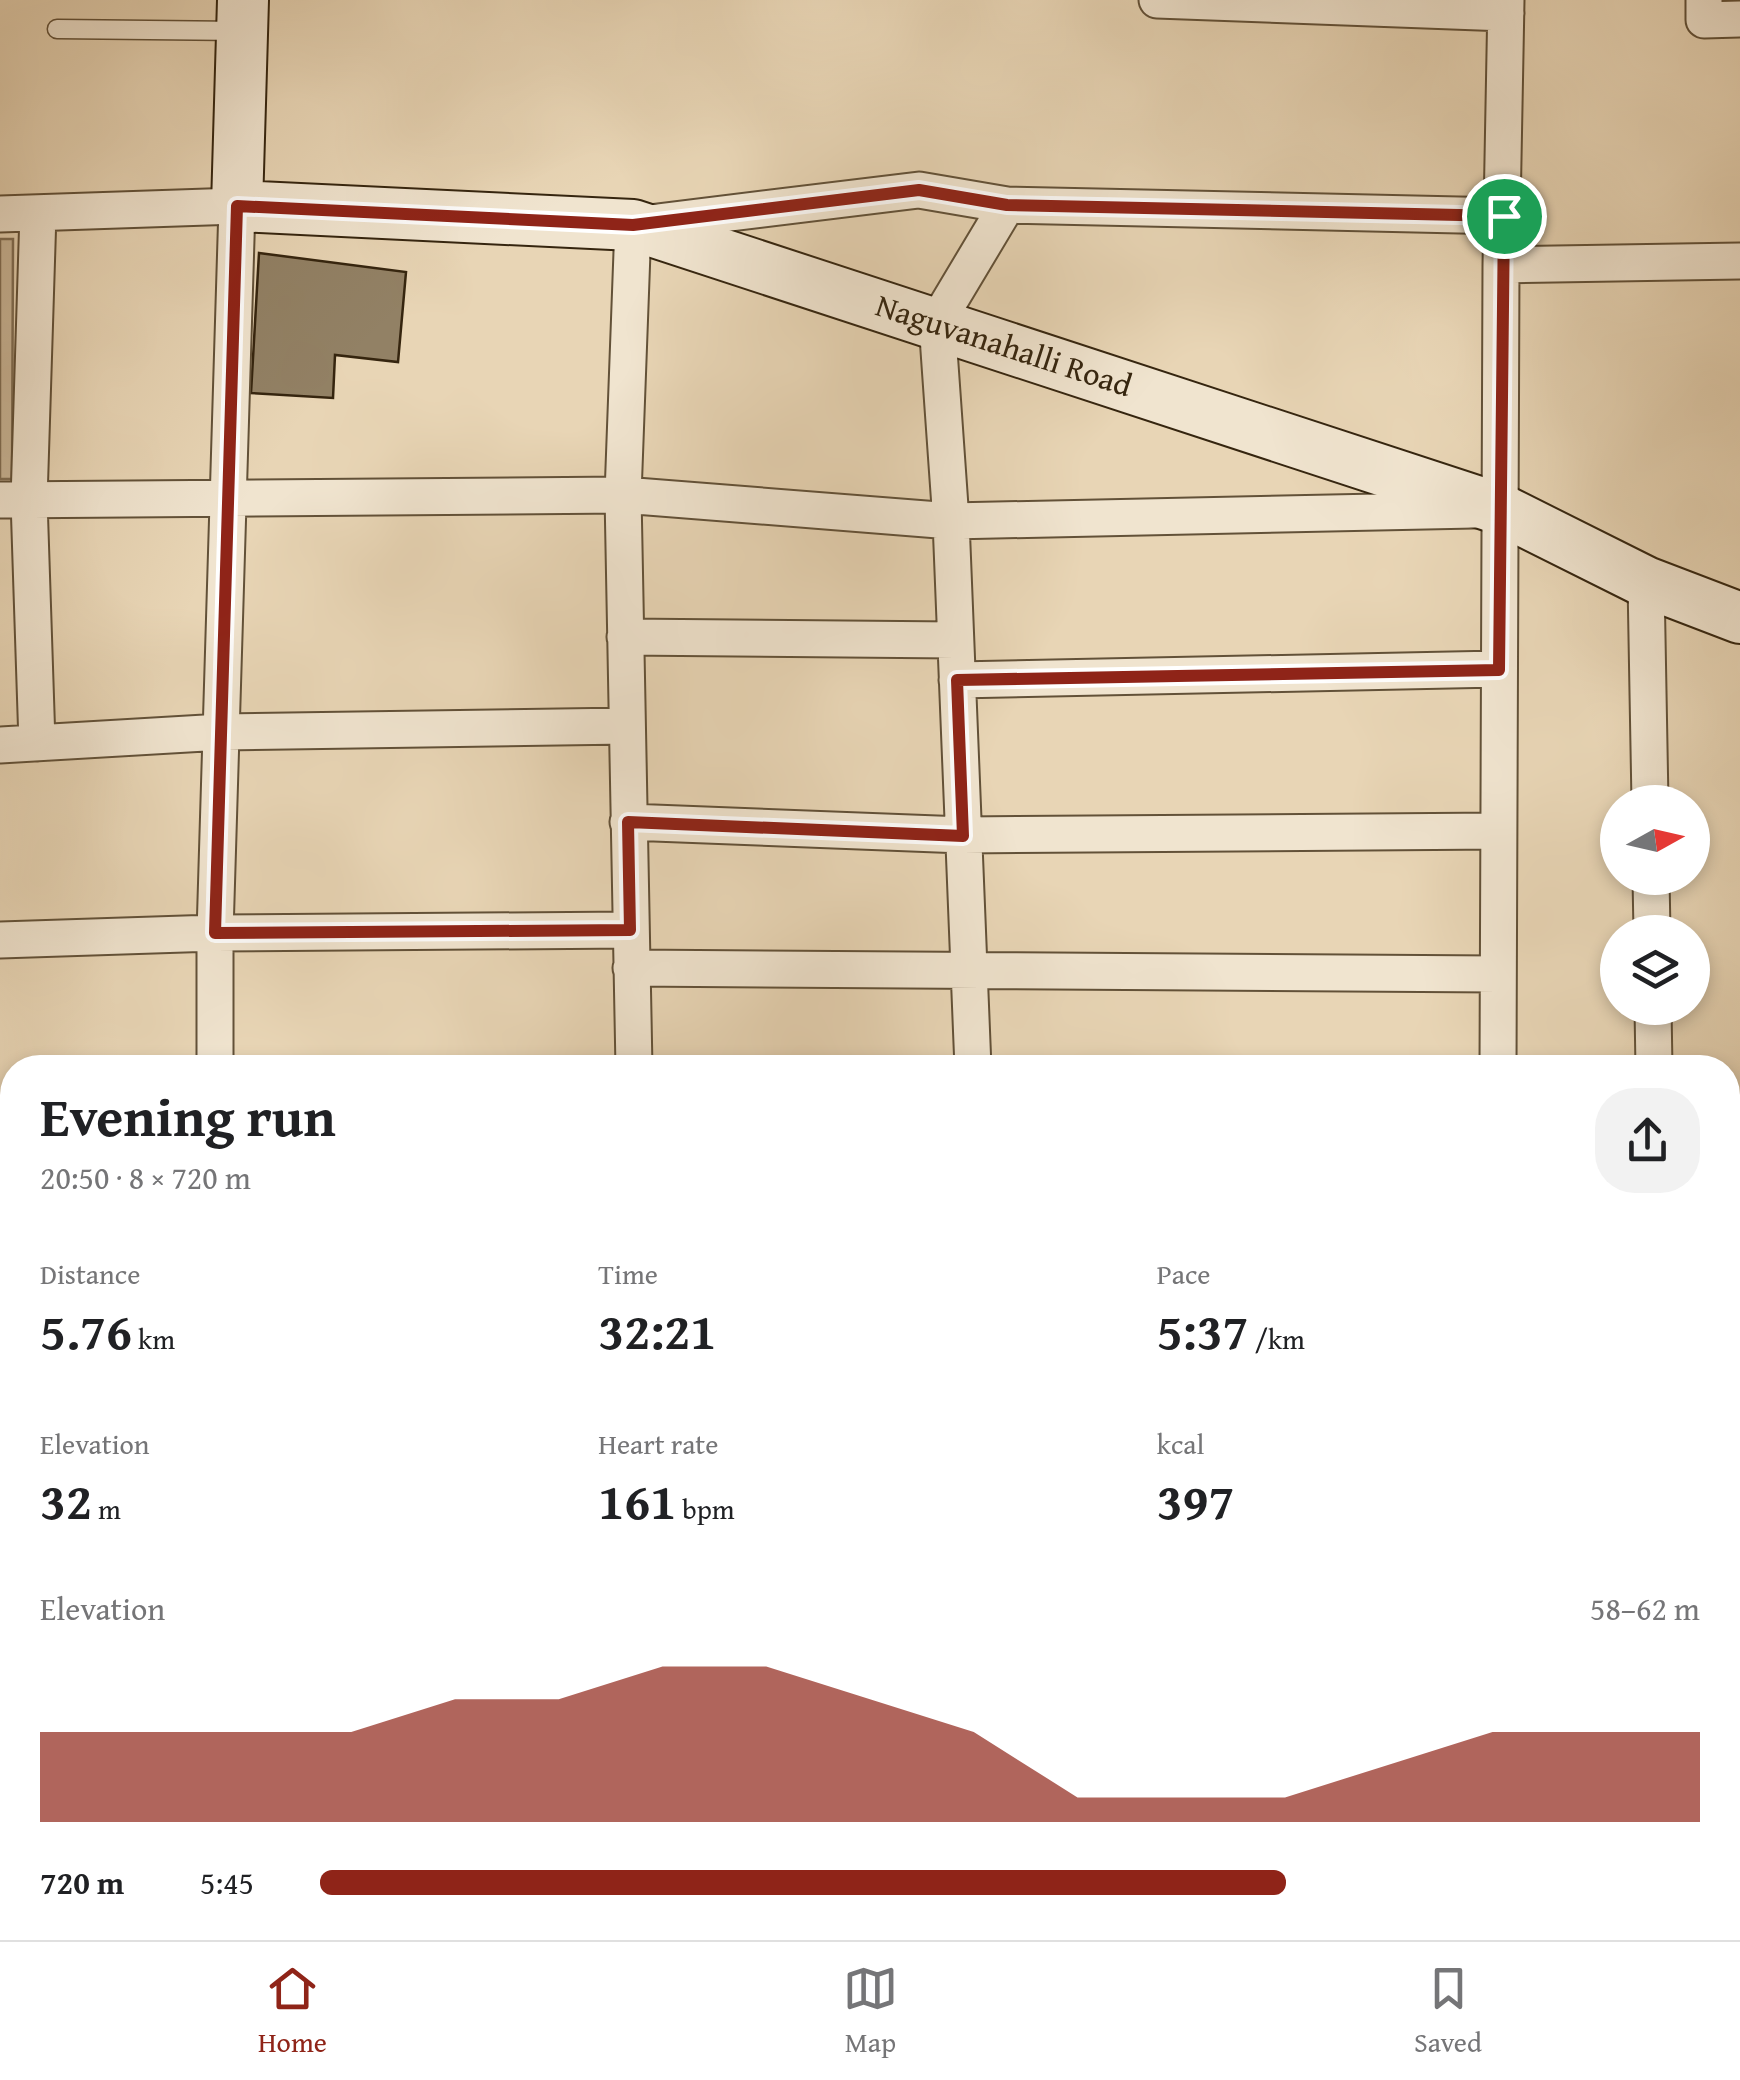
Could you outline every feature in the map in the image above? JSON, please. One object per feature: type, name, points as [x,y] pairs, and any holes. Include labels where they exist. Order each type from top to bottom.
[{"type":"street","points":[[1157,0],[1506,7],[1498,1055]]},
{"type":"street","points":[[1704,0],[1704,20],[1740,20]]},
{"type":"street","points":[[215,1055],[215,933],[243,16]]},
{"type":"street","points":[[634,1055],[623,495],[633,225],[919,190],[1007,205],[1504,216]]},
{"type":"street","points":[[972,1055],[951,521],[937,322],[1007,205]]},
{"type":"street","points":[[0,214],[237,206]]},
{"type":"street","name":"Naguvanahalli Road","points":[[237,206],[633,225],[1500,509],[1646,582],[1740,618]]},
{"type":"street","points":[[37,744],[15,500],[38,213]]},
{"type":"street","points":[[1501,265],[1740,261]]},
{"type":"street","points":[[15,500],[623,495],[951,521],[1500,509]]},
{"type":"street","points":[[1646,582],[1650,785]]},
{"type":"street","points":[[625,637],[955,640]]},
{"type":"street","points":[[957,680],[1499,670]]},
{"type":"street","points":[[0,746],[222,732],[627,726]]},
{"type":"street","points":[[628,822],[963,836],[1498,831]]},
{"type":"street","points":[[0,940],[215,933],[630,930]]},
{"type":"street","points":[[631,968],[1497,974]]},
{"type":"street","points":[[1653,1025],[1654,1055]]},
{"type":"lane","points":[[57,29],[243,16]]},
{"type":"shaded area","points":[[0,239],[13,239],[12,479],[0,479]]},
{"type":"building","points":[[259,253],[406,272],[398,362],[335,355],[333,398],[251,393]]},
{"type":"route","points":[[919,190],[1007,205],[1504,216],[1499,670],[957,680],[963,836],[628,822],[630,930],[215,933],[237,206],[633,225],[919,190]]}]
